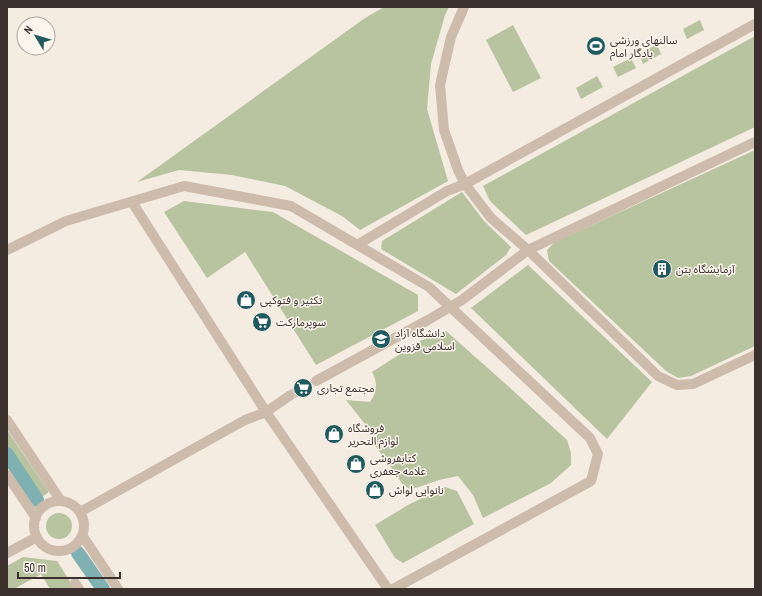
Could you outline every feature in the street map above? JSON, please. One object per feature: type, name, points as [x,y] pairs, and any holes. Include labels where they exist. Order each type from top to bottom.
[{"type":"street","points":[[464,7],[451,37],[440,85],[444,130],[458,170],[466,184],[491,218],[528,250],[658,376],[677,385],[693,384],[755,354]]},
{"type":"street","points":[[357,245],[447,191],[466,184],[755,24]]},
{"type":"street","points":[[316,381],[451,307],[528,250],[755,142]]},
{"type":"street","points":[[7,250],[66,221],[184,186],[291,206],[429,287],[590,438],[598,454],[591,481],[394,589]]},
{"type":"street","points":[[132,202],[266,412],[388,589]]},
{"type":"street","points":[[80,512],[246,420],[266,412],[289,396]]},
{"type":"street","points":[[7,420],[61,501]]},
{"type":"street","points":[[7,475],[36,518]]},
{"type":"street","points":[[54,501],[61,501],[75,506],[80,512],[83,519],[84,528],[76,545],[60,551],[53,550],[41,543],[37,537],[34,524],[43,507],[54,501]]},
{"type":"street","points":[[82,535],[118,589]]},
{"type":"street","points":[[7,553],[37,537]]},
{"type":"green space","points":[[384,7],[449,7],[445,15],[431,64],[427,109],[448,181],[360,230],[342,216],[285,186],[232,175],[179,170],[137,182],[365,18]]},
{"type":"green space","points":[[700,20],[704,30],[687,39],[683,29]]},
{"type":"green space","points":[[513,25],[541,78],[513,92],[486,40]]},
{"type":"green space","points":[[755,36],[755,127],[526,235],[490,201],[483,186]]},
{"type":"green space","points":[[657,44],[661,54],[643,64],[639,54]]},
{"type":"green space","points":[[631,58],[636,68],[618,77],[613,67]]},
{"type":"green space","points":[[597,76],[603,87],[581,99],[576,88]]},
{"type":"green space","points":[[755,150],[755,346],[691,376],[678,378],[666,371],[549,261],[547,250],[555,242]]},
{"type":"green space","points":[[462,192],[484,221],[511,247],[506,255],[456,294],[381,249],[382,241]]},
{"type":"green space","points":[[184,201],[273,212],[418,295],[418,311],[316,365],[245,252],[207,278],[164,212]]},
{"type":"green space","points":[[528,265],[652,382],[607,439],[471,308]]},
{"type":"green space","points":[[446,331],[567,440],[571,453],[571,465],[551,483],[483,518],[473,495],[458,476],[410,489],[403,485],[376,447],[372,433],[346,400],[370,402],[376,387],[372,372],[422,340]]},
{"type":"green space","points":[[7,430],[49,492],[42,497],[7,445]]},
{"type":"green space","points":[[445,487],[457,491],[474,524],[403,563],[395,558],[375,525],[408,505]]},
{"type":"green space","points":[[59,513],[68,517],[72,526],[68,535],[59,539],[50,535],[46,526],[50,517]]},
{"type":"green space","points":[[23,557],[57,561],[75,589],[50,589],[41,574],[14,589],[7,589],[7,566]]},
{"type":"waterway","points":[[7,454],[37,500]]},
{"type":"waterway","points":[[78,553],[103,589]]},
{"type":"tunnel","points":[[289,396],[316,381]]},
{"type":"place","name":"سالنهای ورزشی یادگار امام","points":[[596,46]]},
{"type":"place","name":"آزمایشگاه بتن","points":[[662,269]]},
{"type":"place","name":"تکثیر و فتوکپی","points":[[246,300]]},
{"type":"place","name":"سوپرمارکت","points":[[262,322]]},
{"type":"place","name":"دانشگاه آزاد اسلامی قزوین","points":[[381,339]]},
{"type":"place","name":"مجتمع تجاری","points":[[303,388]]},
{"type":"place","name":"فروشگاه لوازم التحریر","points":[[334,434]]},
{"type":"place","name":"کتابفروشی علامه جعفری","points":[[356,464]]},
{"type":"place","name":"نانوایی لواش","points":[[375,490]]}]
